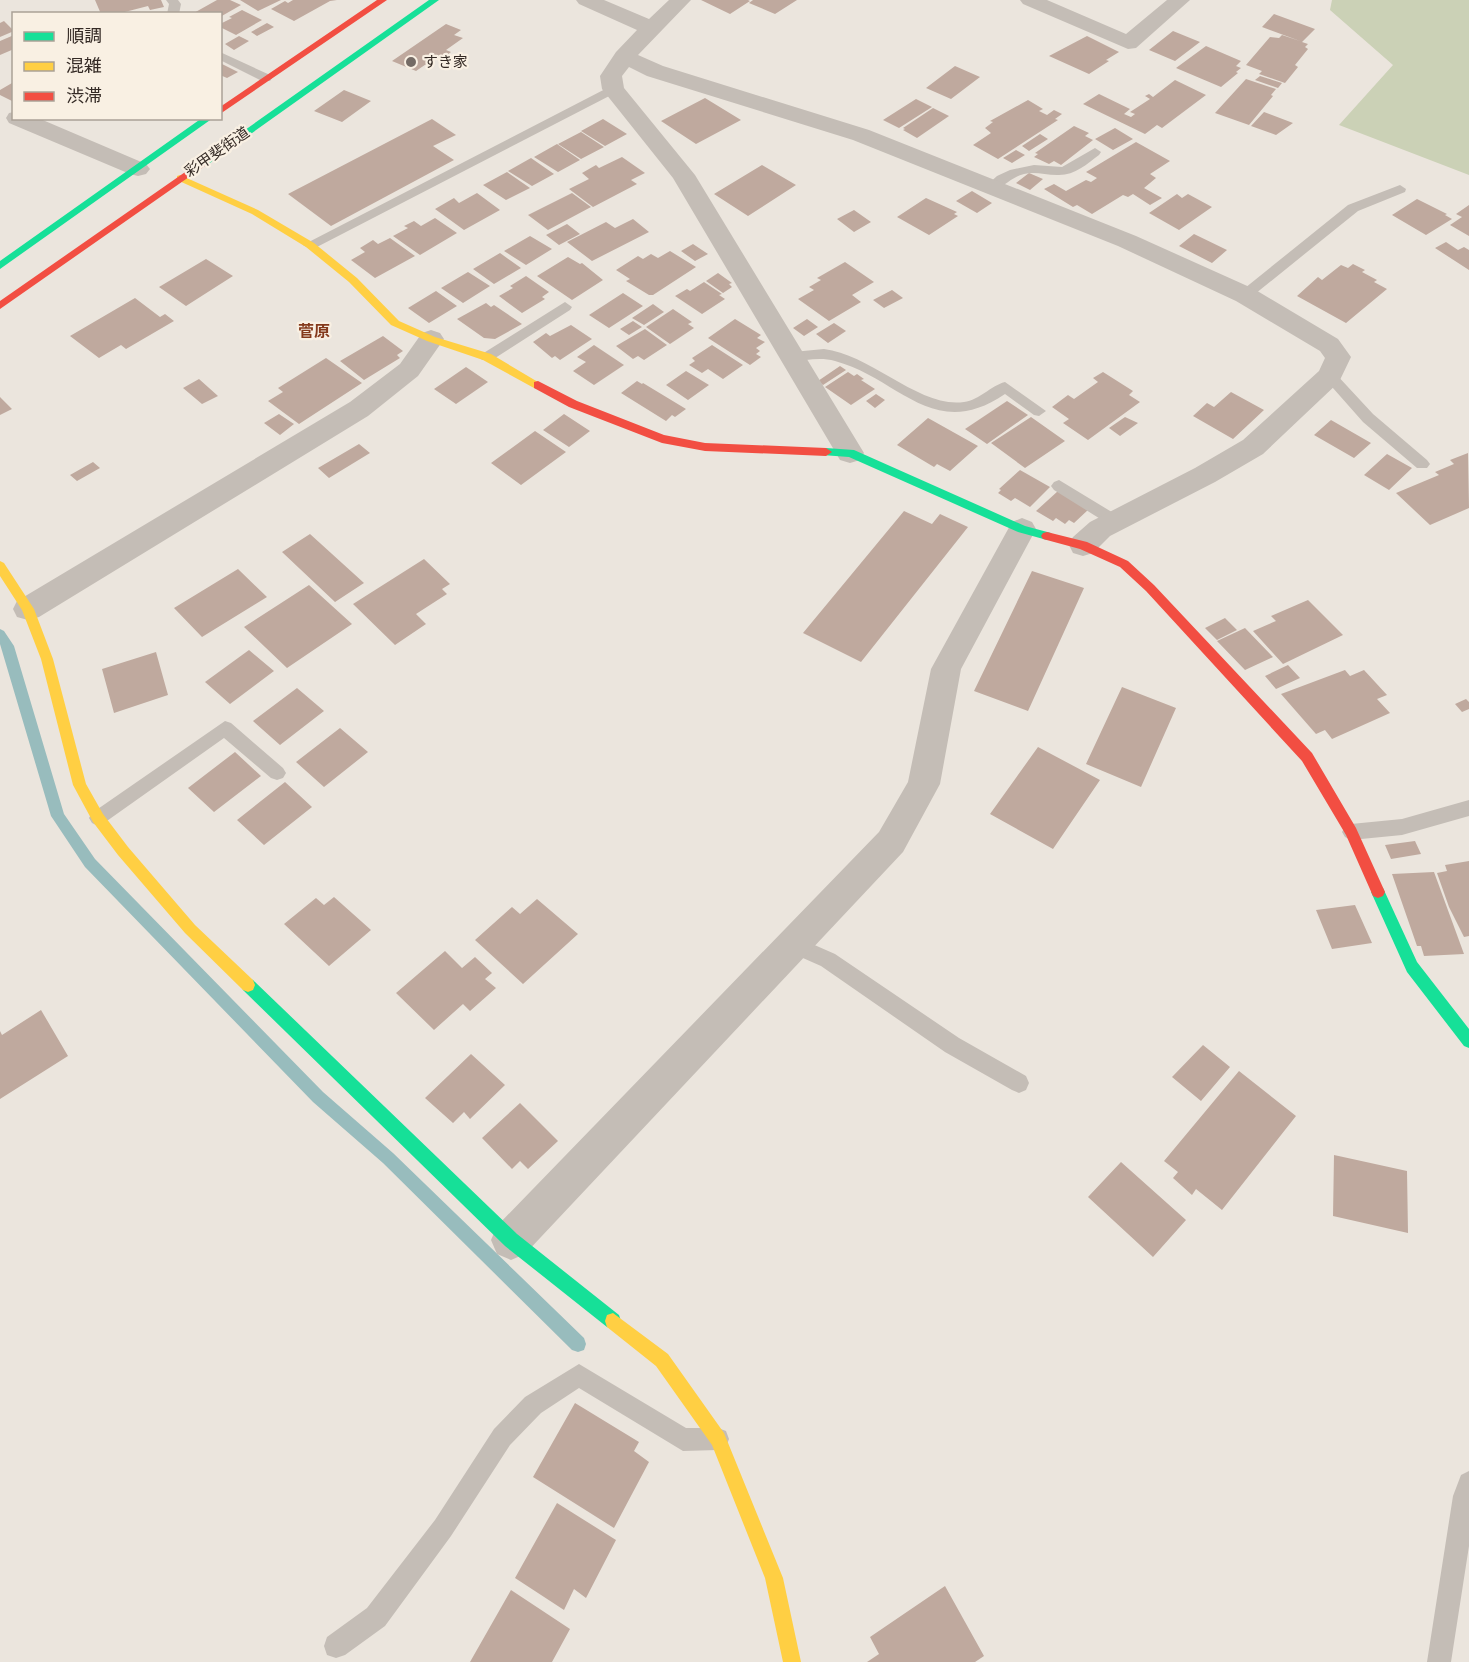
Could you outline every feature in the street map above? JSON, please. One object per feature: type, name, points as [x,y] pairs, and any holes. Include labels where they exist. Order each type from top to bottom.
[{"type":"main road","name":"彩甲斐街道","points":[[222,110],[383,0]]},
{"type":"main road","name":"彩甲斐街道","points":[[0,306],[435,0]]},
{"type":"main road","name":"彩甲斐街道","points":[[0,266],[206,120]]},
{"type":"main road","points":[[180,178],[255,212],[310,245],[353,280],[395,323],[431,339],[487,357],[573,404],[662,439],[705,447],[850,453],[1022,529],[1083,545],[1124,564],[1150,588],[1307,757],[1352,832],[1412,967],[1469,1041]]},
{"type":"main road","points":[[0,566],[28,609],[47,659],[80,785],[98,818],[190,929],[511,1240],[662,1360],[718,1439],[774,1578],[792,1662]]},
{"type":"street","points":[[586,0],[651,28]]},
{"type":"street","points":[[681,0],[624,57],[611,76],[613,89],[683,175],[850,453]]},
{"type":"street","points":[[1030,0],[1128,43],[1180,0]]},
{"type":"street","points":[[624,57],[655,70],[861,135],[1127,241],[1245,295],[1329,345],[1338,357],[1330,376],[1253,447],[1205,475],[1100,529],[1083,545]]},
{"type":"street","points":[[20,120],[138,169]]},
{"type":"street","points":[[28,609],[359,409],[409,370],[431,339]]},
{"type":"street","points":[[511,1240],[891,842],[924,784],[946,669],[1022,529]]},
{"type":"lane","points":[[222,56],[266,78]]},
{"type":"lane","points":[[310,245],[613,89]]},
{"type":"lane","points":[[990,188],[1002,178],[1015,172],[1028,169],[1062,171],[1071,168],[1095,152]]},
{"type":"lane","points":[[1245,295],[1353,208],[1400,189]]},
{"type":"lane","points":[[487,357],[565,307]]},
{"type":"lane","points":[[793,357],[819,353],[843,358],[920,398],[951,406],[976,405],[1005,387],[1039,411]]},
{"type":"lane","points":[[1330,376],[1368,418],[1422,464]]},
{"type":"lane","points":[[1059,486],[1115,521]]},
{"type":"lane","points":[[98,818],[225,728],[277,773]]},
{"type":"lane","points":[[1352,832],[1402,827],[1469,808]]},
{"type":"lane","points":[[794,945],[828,960],[952,1045],[1019,1083]]},
{"type":"lane","points":[[336,1646],[375,1617],[443,1528],[502,1437],[533,1406],[579,1376],[682,1440],[718,1439]]},
{"type":"lane","points":[[1439,1662],[1469,1483]]},
{"type":"green space","points":[[1332,0],[1469,0],[1469,175],[1339,125],[1393,65],[1330,10]]},
{"type":"building","points":[[95,0],[161,0],[164,7],[150,10],[148,6],[125,12],[100,12]]},
{"type":"building","points":[[217,0],[230,0],[241,5],[222,16],[222,12],[196,12]]},
{"type":"building","points":[[240,0],[281,0],[258,11]]},
{"type":"building","points":[[293,0],[337,0],[330,1],[294,21],[271,9],[285,1],[288,3]]},
{"type":"building","points":[[701,0],[748,0],[750,1],[730,14]]},
{"type":"building","points":[[753,0],[797,0],[775,14],[749,3]]},
{"type":"building","points":[[242,10],[262,20],[236,35],[222,28],[222,23],[232,18],[229,17]]},
{"type":"building","points":[[1274,14],[1315,29],[1302,42],[1308,44],[1305,47],[1308,49],[1295,65],[1298,67],[1285,83],[1259,74],[1262,71],[1246,65],[1270,37],[1279,38],[1282,35],[1300,41],[1262,27]]},
{"type":"building","points":[[4,21],[12,32],[0,37],[0,23]]},
{"type":"building","points":[[267,23],[274,27],[257,36],[251,32]]},
{"type":"building","points":[[446,24],[461,30],[454,35],[463,38],[446,50],[451,52],[443,58],[438,56],[416,71],[392,61]]},
{"type":"building","points":[[1173,31],[1200,42],[1175,61],[1149,50]]},
{"type":"building","points":[[12,36],[12,50],[0,55],[0,41]]},
{"type":"building","points":[[239,36],[249,41],[234,50],[225,44]]},
{"type":"building","points":[[1087,36],[1119,52],[1089,74],[1049,56]]},
{"type":"building","points":[[1206,46],[1241,61],[1236,66],[1241,68],[1236,72],[1238,73],[1221,87],[1176,68]]},
{"type":"building","points":[[222,64],[238,72],[227,78],[222,76]]},
{"type":"building","points":[[955,66],[980,77],[951,99],[926,88]]},
{"type":"building","points":[[1260,76],[1282,83],[1278,88],[1255,80]]},
{"type":"building","points":[[1246,79],[1276,89],[1271,95],[1273,96],[1249,125],[1215,113]]},
{"type":"building","points":[[1175,80],[1206,95],[1162,128],[1157,125],[1145,134],[1083,104],[1099,94],[1130,109],[1124,114],[1131,117],[1135,114],[1130,112],[1150,99],[1145,96],[1149,94],[1153,97]]},
{"type":"building","points":[[12,83],[12,101],[0,95],[0,90]]},
{"type":"building","points":[[344,90],[371,101],[342,122],[314,111]]},
{"type":"building","points":[[705,98],[741,120],[696,144],[661,121]]},
{"type":"building","points":[[916,99],[932,107],[899,128],[883,120]]},
{"type":"building","points":[[1028,100],[1043,109],[1039,111],[1047,115],[1054,110],[1062,114],[1055,119],[1058,120],[998,159],[973,145],[991,133],[985,128],[993,122],[990,121]]},
{"type":"building","points":[[933,108],[949,116],[917,138],[903,130],[905,129],[903,128]]},
{"type":"building","points":[[1264,112],[1293,123],[1276,135],[1251,126]]},
{"type":"building","points":[[432,119],[456,135],[433,146],[454,160],[331,226],[288,194]]},
{"type":"building","points":[[603,119],[627,134],[605,146],[581,131]]},
{"type":"building","points":[[1074,126],[1089,133],[1085,136],[1093,140],[1061,165],[1054,161],[1049,164],[1034,157],[1038,154],[1035,153]]},
{"type":"building","points":[[1115,128],[1133,139],[1113,150],[1095,139]]},
{"type":"building","points":[[581,132],[604,147],[581,159],[558,144]]},
{"type":"building","points":[[1040,134],[1048,139],[1029,151],[1022,146]]},
{"type":"building","points":[[1136,142],[1170,161],[1150,174],[1156,178],[1144,188],[1162,198],[1150,205],[1133,194],[1128,197],[1123,195],[1092,214],[1077,205],[1073,207],[1044,189],[1054,184],[1066,191],[1086,180],[1091,182],[1097,178],[1086,172]]},
{"type":"building","points":[[557,144],[580,160],[558,172],[534,157]]},
{"type":"building","points":[[1016,150],[1025,155],[1012,163],[1003,158]]},
{"type":"building","points":[[622,157],[645,173],[631,180],[637,184],[593,207],[569,189],[589,179],[582,173],[596,165],[599,168]]},
{"type":"building","points":[[531,158],[554,174],[532,186],[508,171]]},
{"type":"building","points":[[762,165],[796,185],[748,216],[714,194]]},
{"type":"building","points":[[507,172],[530,188],[506,200],[483,185]]},
{"type":"building","points":[[1029,173],[1043,179],[1030,190],[1016,183]]},
{"type":"building","points":[[972,191],[992,203],[977,213],[956,201]]},
{"type":"building","points":[[477,193],[500,210],[464,230],[435,209],[454,198],[459,203]]},
{"type":"building","points":[[572,193],[591,207],[548,230],[528,215]]},
{"type":"building","points":[[1177,194],[1182,198],[1188,194],[1212,207],[1179,230],[1149,213]]},
{"type":"building","points":[[926,198],[957,212],[954,214],[958,216],[929,235],[897,217]]},
{"type":"building","points":[[1417,199],[1447,214],[1445,215],[1452,219],[1426,235],[1392,215]]},
{"type":"building","points":[[1469,205],[1469,236],[1450,225],[1462,217],[1456,214]]},
{"type":"building","points":[[854,210],[871,222],[854,232],[837,219]]},
{"type":"building","points":[[435,218],[457,233],[420,255],[393,236],[408,228],[404,226],[414,221],[421,226]]},
{"type":"building","points":[[633,219],[649,232],[592,261],[567,242],[606,222],[615,228]]},
{"type":"building","points":[[567,224],[580,234],[559,245],[546,235]]},
{"type":"building","points":[[1194,234],[1227,250],[1212,263],[1179,246]]},
{"type":"building","points":[[530,236],[552,249],[526,265],[504,251]]},
{"type":"building","points":[[390,238],[415,256],[375,278],[351,260],[365,252],[360,248],[373,240],[378,244]]},
{"type":"building","points":[[1446,242],[1458,250],[1464,247],[1469,250],[1469,270],[1435,248]]},
{"type":"building","points":[[693,244],[708,254],[695,261],[681,251]]},
{"type":"building","points":[[670,251],[696,267],[653,295],[649,295],[626,281],[630,279],[616,270],[638,256],[643,259],[651,254],[658,258]]},
{"type":"building","points":[[500,253],[521,268],[494,284],[473,269]]},
{"type":"building","points":[[568,257],[582,263],[603,280],[572,300],[537,276]]},
{"type":"building","points":[[206,259],[233,276],[186,306],[159,287]]},
{"type":"building","points":[[845,262],[874,282],[852,295],[861,302],[829,321],[798,299],[814,290],[809,287],[821,280],[817,278]]},
{"type":"building","points":[[1353,264],[1365,270],[1362,272],[1377,280],[1374,282],[1387,289],[1346,323],[1297,296],[1318,277],[1322,280],[1341,265],[1348,268]]},
{"type":"building","points":[[468,272],[490,286],[463,303],[441,288]]},
{"type":"building","points":[[718,273],[732,283],[729,284],[732,287],[723,293],[706,281]]},
{"type":"building","points":[[526,276],[549,292],[542,297],[545,299],[522,313],[499,296],[513,288],[510,286]]},
{"type":"building","points":[[704,282],[722,294],[719,295],[725,299],[702,314],[675,296],[687,289],[690,291]]},
{"type":"building","points":[[892,290],[903,298],[884,308],[873,300]]},
{"type":"building","points":[[436,291],[457,306],[429,323],[408,308]]},
{"type":"building","points":[[623,293],[643,306],[609,328],[589,315]]},
{"type":"building","points":[[135,298],[160,317],[165,314],[174,321],[126,349],[121,345],[99,358],[70,336]]},
{"type":"building","points":[[486,303],[491,307],[494,305],[522,324],[495,339],[484,338],[457,319]]},
{"type":"building","points":[[653,304],[664,312],[644,325],[632,318]]},
{"type":"building","points":[[673,309],[692,322],[688,324],[694,328],[670,344],[646,327]]},
{"type":"building","points":[[735,319],[761,335],[757,338],[765,342],[756,348],[760,351],[756,354],[761,357],[750,365],[708,338]]},
{"type":"building","points":[[807,319],[818,327],[804,336],[793,328]]},
{"type":"building","points":[[633,321],[642,327],[629,335],[620,329]]},
{"type":"building","points":[[834,323],[846,331],[828,343],[816,334]]},
{"type":"building","points":[[571,325],[592,339],[560,360],[555,356],[552,358],[533,342],[546,333],[550,336]]},
{"type":"building","points":[[645,329],[667,345],[644,360],[638,356],[633,359],[616,346]]},
{"type":"building","points":[[383,336],[403,351],[397,355],[400,358],[364,380],[340,361]]},
{"type":"building","points":[[594,345],[624,365],[594,385],[573,371],[586,362],[577,357]]},
{"type":"building","points":[[712,345],[743,365],[723,379],[708,369],[702,373],[689,365],[695,361],[692,358]]},
{"type":"building","points":[[326,358],[362,383],[299,424],[268,401],[283,392],[278,388]]},
{"type":"building","points":[[840,366],[846,370],[823,385],[818,381]]},
{"type":"building","points":[[466,367],[488,382],[456,404],[434,389]]},
{"type":"building","points":[[686,371],[709,385],[688,400],[666,385]]},
{"type":"building","points":[[848,372],[854,376],[857,374],[864,379],[861,380],[875,389],[851,405],[825,387]]},
{"type":"building","points":[[1103,372],[1133,391],[1129,395],[1140,402],[1088,440],[1063,423],[1069,419],[1052,407],[1068,395],[1074,399],[1098,382],[1093,378]]},
{"type":"building","points":[[199,379],[218,396],[202,404],[183,388]]},
{"type":"building","points":[[637,381],[686,409],[675,417],[672,415],[666,421],[621,393]]},
{"type":"building","points":[[1231,392],[1264,410],[1233,439],[1193,416],[1207,403],[1214,407]]},
{"type":"building","points":[[876,394],[885,400],[875,408],[866,401]]},
{"type":"building","points":[[0,397],[12,409],[0,415]]},
{"type":"building","points":[[1007,401],[1028,415],[987,444],[965,429]]},
{"type":"building","points":[[279,414],[294,424],[280,435],[264,423]]},
{"type":"building","points":[[564,414],[590,431],[569,447],[543,430]]},
{"type":"building","points":[[1031,417],[1065,441],[1025,468],[991,443]]},
{"type":"building","points":[[1125,417],[1138,423],[1120,436],[1109,428]]},
{"type":"building","points":[[928,418],[978,446],[950,471],[937,464],[934,467],[897,445]]},
{"type":"building","points":[[1331,420],[1371,443],[1354,458],[1314,435]]},
{"type":"building","points":[[535,431],[566,452],[521,485],[491,463]]},
{"type":"building","points":[[359,444],[370,453],[329,478],[318,468]]},
{"type":"building","points":[[1468,453],[1469,508],[1430,525],[1396,493],[1439,475],[1435,472],[1454,464],[1450,460]]},
{"type":"building","points":[[1387,454],[1412,468],[1389,490],[1364,475]]},
{"type":"building","points":[[93,462],[100,468],[77,481],[70,475]]},
{"type":"building","points":[[1020,470],[1050,487],[1030,507],[1015,498],[1011,501],[998,493],[1001,490],[999,489]]},
{"type":"building","points":[[1058,491],[1089,509],[1074,523],[1069,520],[1065,524],[1056,518],[1053,521],[1036,511]]},
{"type":"building","points":[[904,511],[932,524],[940,514],[968,527],[861,662],[803,633]]},
{"type":"building","points":[[310,534],[364,583],[335,602],[282,552]]},
{"type":"building","points":[[424,559],[450,584],[442,589],[447,594],[416,614],[426,624],[395,645],[353,604]]},
{"type":"building","points":[[238,569],[267,597],[202,637],[174,608]]},
{"type":"building","points":[[1032,571],[1084,588],[1028,711],[974,691]]},
{"type":"building","points":[[309,585],[352,624],[287,668],[244,627]]},
{"type":"building","points":[[1308,600],[1343,635],[1283,664],[1253,631],[1276,621],[1271,616]]},
{"type":"building","points":[[1225,618],[1237,630],[1217,640],[1205,628]]},
{"type":"building","points":[[1245,628],[1273,657],[1245,670],[1217,641]]},
{"type":"building","points":[[249,650],[274,671],[230,704],[205,682]]},
{"type":"building","points":[[156,652],[168,695],[114,713],[102,669]]},
{"type":"building","points":[[1288,665],[1300,678],[1276,689],[1265,676]]},
{"type":"building","points":[[1345,670],[1350,676],[1364,670],[1387,695],[1377,699],[1390,713],[1332,739],[1325,730],[1316,734],[1281,694]]},
{"type":"building","points":[[1122,687],[1176,708],[1141,787],[1086,764]]},
{"type":"building","points":[[297,688],[324,711],[280,745],[253,721]]},
{"type":"building","points":[[1466,699],[1469,702],[1469,709],[1462,712],[1455,704]]},
{"type":"building","points":[[340,728],[368,752],[324,787],[296,762]]},
{"type":"building","points":[[1038,747],[1100,780],[1053,849],[990,814]]},
{"type":"building","points":[[235,752],[261,776],[214,812],[188,788]]},
{"type":"building","points":[[285,782],[312,807],[264,845],[237,820]]},
{"type":"building","points":[[1415,841],[1421,854],[1391,859],[1385,845]]},
{"type":"building","points":[[1469,861],[1469,936],[1464,937],[1449,907],[1437,873],[1447,871],[1445,865]]},
{"type":"building","points":[[1434,872],[1464,954],[1424,956],[1421,946],[1417,946],[1392,874]]},
{"type":"building","points":[[334,897],[371,930],[329,966],[284,924],[316,898],[324,905]]},
{"type":"building","points":[[537,899],[578,934],[523,984],[475,940],[512,907],[520,914]]},
{"type":"building","points":[[1355,905],[1372,943],[1332,949],[1316,910]]},
{"type":"building","points":[[445,951],[462,968],[475,957],[492,973],[485,979],[496,988],[470,1011],[463,1004],[434,1030],[396,993]]},
{"type":"building","points":[[41,1010],[68,1056],[0,1099],[0,1031],[2,1035]]},
{"type":"building","points":[[1203,1045],[1230,1067],[1201,1101],[1172,1077]]},
{"type":"building","points":[[471,1054],[505,1085],[470,1119],[464,1112],[453,1123],[425,1098]]},
{"type":"building","points":[[1239,1071],[1296,1116],[1222,1210],[1196,1189],[1192,1195],[1173,1178],[1178,1172],[1164,1161]]},
{"type":"building","points":[[520,1103],[558,1141],[528,1169],[520,1161],[512,1169],[482,1138]]},
{"type":"building","points":[[1334,1155],[1407,1171],[1408,1233],[1333,1216]]},
{"type":"building","points":[[1121,1162],[1186,1220],[1153,1257],[1088,1197]]},
{"type":"building","points":[[575,1403],[639,1442],[634,1451],[649,1462],[614,1528],[533,1477]]},
{"type":"building","points":[[557,1503],[616,1540],[586,1598],[574,1589],[564,1610],[515,1578]]},
{"type":"building","points":[[945,1586],[984,1656],[975,1662],[867,1662],[879,1654],[870,1637]]},
{"type":"building","points":[[511,1590],[570,1629],[552,1662],[470,1662]]},
{"type":"waterway","points":[[0,634],[8,646],[58,816],[90,863],[318,1097],[388,1158],[578,1344]]},
{"type":"traffic: fast","points":[[204,163],[435,0]]},
{"type":"traffic: fast","points":[[0,266],[206,120]]},
{"type":"traffic: fast","points":[[826,452],[850,453],[1022,529],[1047,536]]},
{"type":"traffic: fast","points":[[1378,892],[1412,967],[1469,1041]]},
{"type":"traffic: fast","points":[[248,985],[511,1240],[613,1321]]},
{"type":"traffic: slow","points":[[180,178],[255,212],[310,245],[353,280],[395,323],[431,339],[487,357],[538,385]]},
{"type":"traffic: slow","points":[[0,566],[28,609],[47,659],[80,785],[98,818],[123,851],[190,929],[248,985]]},
{"type":"traffic: slow","points":[[613,1321],[662,1360],[718,1439],[774,1578],[792,1662]]},
{"type":"traffic: jam","points":[[222,110],[383,0]]},
{"type":"traffic: jam","points":[[0,306],[204,163]]},
{"type":"traffic: jam","points":[[538,385],[573,404],[662,439],[705,447],[826,452]]},
{"type":"traffic: jam","points":[[1047,536],[1083,545],[1124,564],[1150,588],[1307,757],[1351,832],[1378,892]]},
{"type":"place","name":"すき家","points":[[411,62]]},
{"type":"district","name":"菅原","points":[[314,332]]}]
